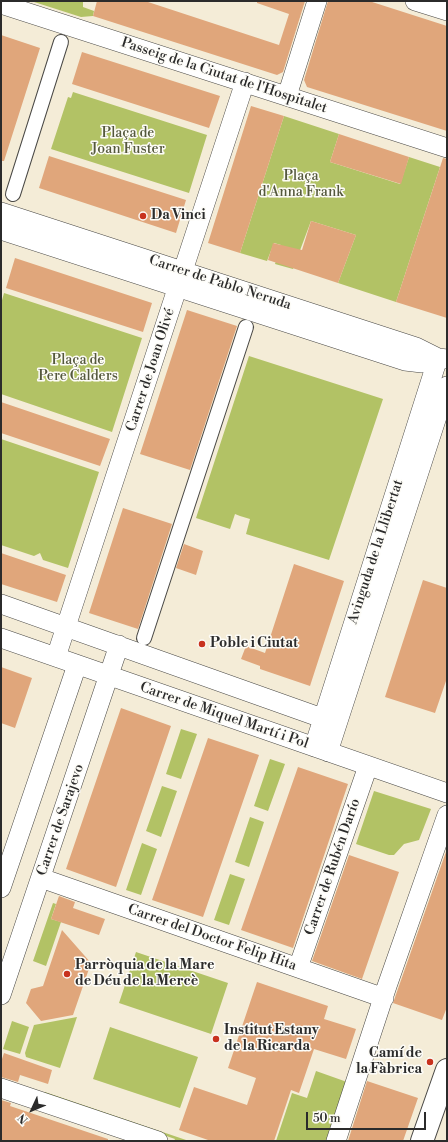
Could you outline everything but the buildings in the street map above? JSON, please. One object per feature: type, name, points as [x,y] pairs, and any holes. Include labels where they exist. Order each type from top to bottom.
[{"type":"street","points":[[287,96],[317,1]]},
{"type":"street","points":[[415,1],[447,11]]},
{"type":"street","name":"Passeig de la Ciutat de l'Hospitalet","points":[[1,4],[447,148]]},
{"type":"street","points":[[13,194],[61,42]]},
{"type":"street","name":"Carrer de Joan Olivé","points":[[56,657],[245,82]]},
{"type":"street","name":"Carrer de Pablo Neruda","points":[[1,212],[180,279]]},
{"type":"street","name":"Carrer de Pablo Neruda","points":[[1,230],[180,279],[423,349],[442,358]]},
{"type":"street","points":[[144,638],[246,327]]},
{"type":"street","name":"Avinguda de la Llibertat","points":[[321,749],[442,358]]},
{"type":"street","name":"Avinguda de la Llibertat","points":[[330,721],[447,386]]},
{"type":"street","points":[[1,604],[67,626],[330,721]]},
{"type":"street","name":"Carrer de Miquel Martí i Pol","points":[[1,638],[447,793]]},
{"type":"street","name":"Carrer de Sarajevo","points":[[1,995],[119,645]]},
{"type":"street","points":[[1,888],[78,665]]},
{"type":"street","name":"Carrer de Rubén Darío","points":[[298,968],[368,766]]},
{"type":"street","points":[[336,1141],[385,992],[447,815]]},
{"type":"street","name":"Carrer del Doctor Felip Hita","points":[[41,878],[298,968],[385,992]]},
{"type":"street","points":[[422,1141],[447,1070]]},
{"type":"street","points":[[1,1088],[158,1141]]},
{"type":"street","points":[[438,1141],[447,1114]]},
{"type":"green space","points":[[31,1],[83,1],[83,7],[94,11],[93,16],[81,17]]},
{"type":"green space","name":"Plaça de Joan Fuster","points":[[73,92],[207,135],[189,193],[51,149],[68,97],[71,98]]},
{"type":"green space","name":"Plaça d'Anna Frank","points":[[284,116],[339,134],[330,162],[400,184],[409,157],[440,167],[396,302],[338,283],[356,235],[311,221],[293,269],[275,264],[281,245],[274,243],[267,261],[240,253]]},
{"type":"green space","name":"Plaça de Pere Calders","points":[[4,293],[142,338],[112,432],[1,394],[1,304]]},
{"type":"green space","points":[[249,356],[383,399],[329,560],[246,534],[250,519],[235,514],[230,529],[196,518]]},
{"type":"green space","points":[[1,439],[99,472],[68,568],[43,560],[40,553],[34,556],[1,545]]},
{"type":"green space","points":[[181,729],[197,734],[181,779],[166,774]]},
{"type":"green space","points":[[270,759],[285,764],[268,811],[254,806]]},
{"type":"green space","points":[[162,786],[177,791],[161,837],[146,831]]},
{"type":"green space","points":[[374,791],[431,809],[419,840],[404,844],[394,855],[389,855],[356,844]]},
{"type":"green space","points":[[250,817],[264,822],[249,867],[235,862]]},
{"type":"green space","points":[[142,843],[157,849],[141,895],[126,890]]},
{"type":"green space","points":[[230,874],[245,879],[229,925],[214,920]]},
{"type":"green space","points":[[53,903],[56,904],[51,919],[61,922],[46,966],[33,961]]},
{"type":"green space","points":[[136,952],[228,983],[211,1034],[119,1003]]},
{"type":"green space","points":[[77,1017],[60,1068],[26,1057],[25,1053],[34,1025]]},
{"type":"green space","points":[[12,1021],[29,1027],[20,1054],[3,1049]]},
{"type":"green space","points":[[110,1027],[198,1057],[180,1108],[93,1079]]},
{"type":"green space","points":[[316,1071],[347,1082],[327,1141],[276,1141],[292,1093],[307,1098]]},
{"type":"green space","points":[[45,1092],[189,1141],[174,1141],[175,1139],[42,1093]]},
{"type":"place","name":"Da Vinci","points":[[143,216]]},
{"type":"place","name":"Poble i Ciutat","points":[[202,644]]},
{"type":"place","name":"Parròquia de la Mare de Déu de la Mercè","points":[[67,974]]},
{"type":"place","name":"Institut Estany de la Ricarda","points":[[216,1039]]},
{"type":"place","name":"Camí de la Fàbrica","points":[[430,1062]]}]
